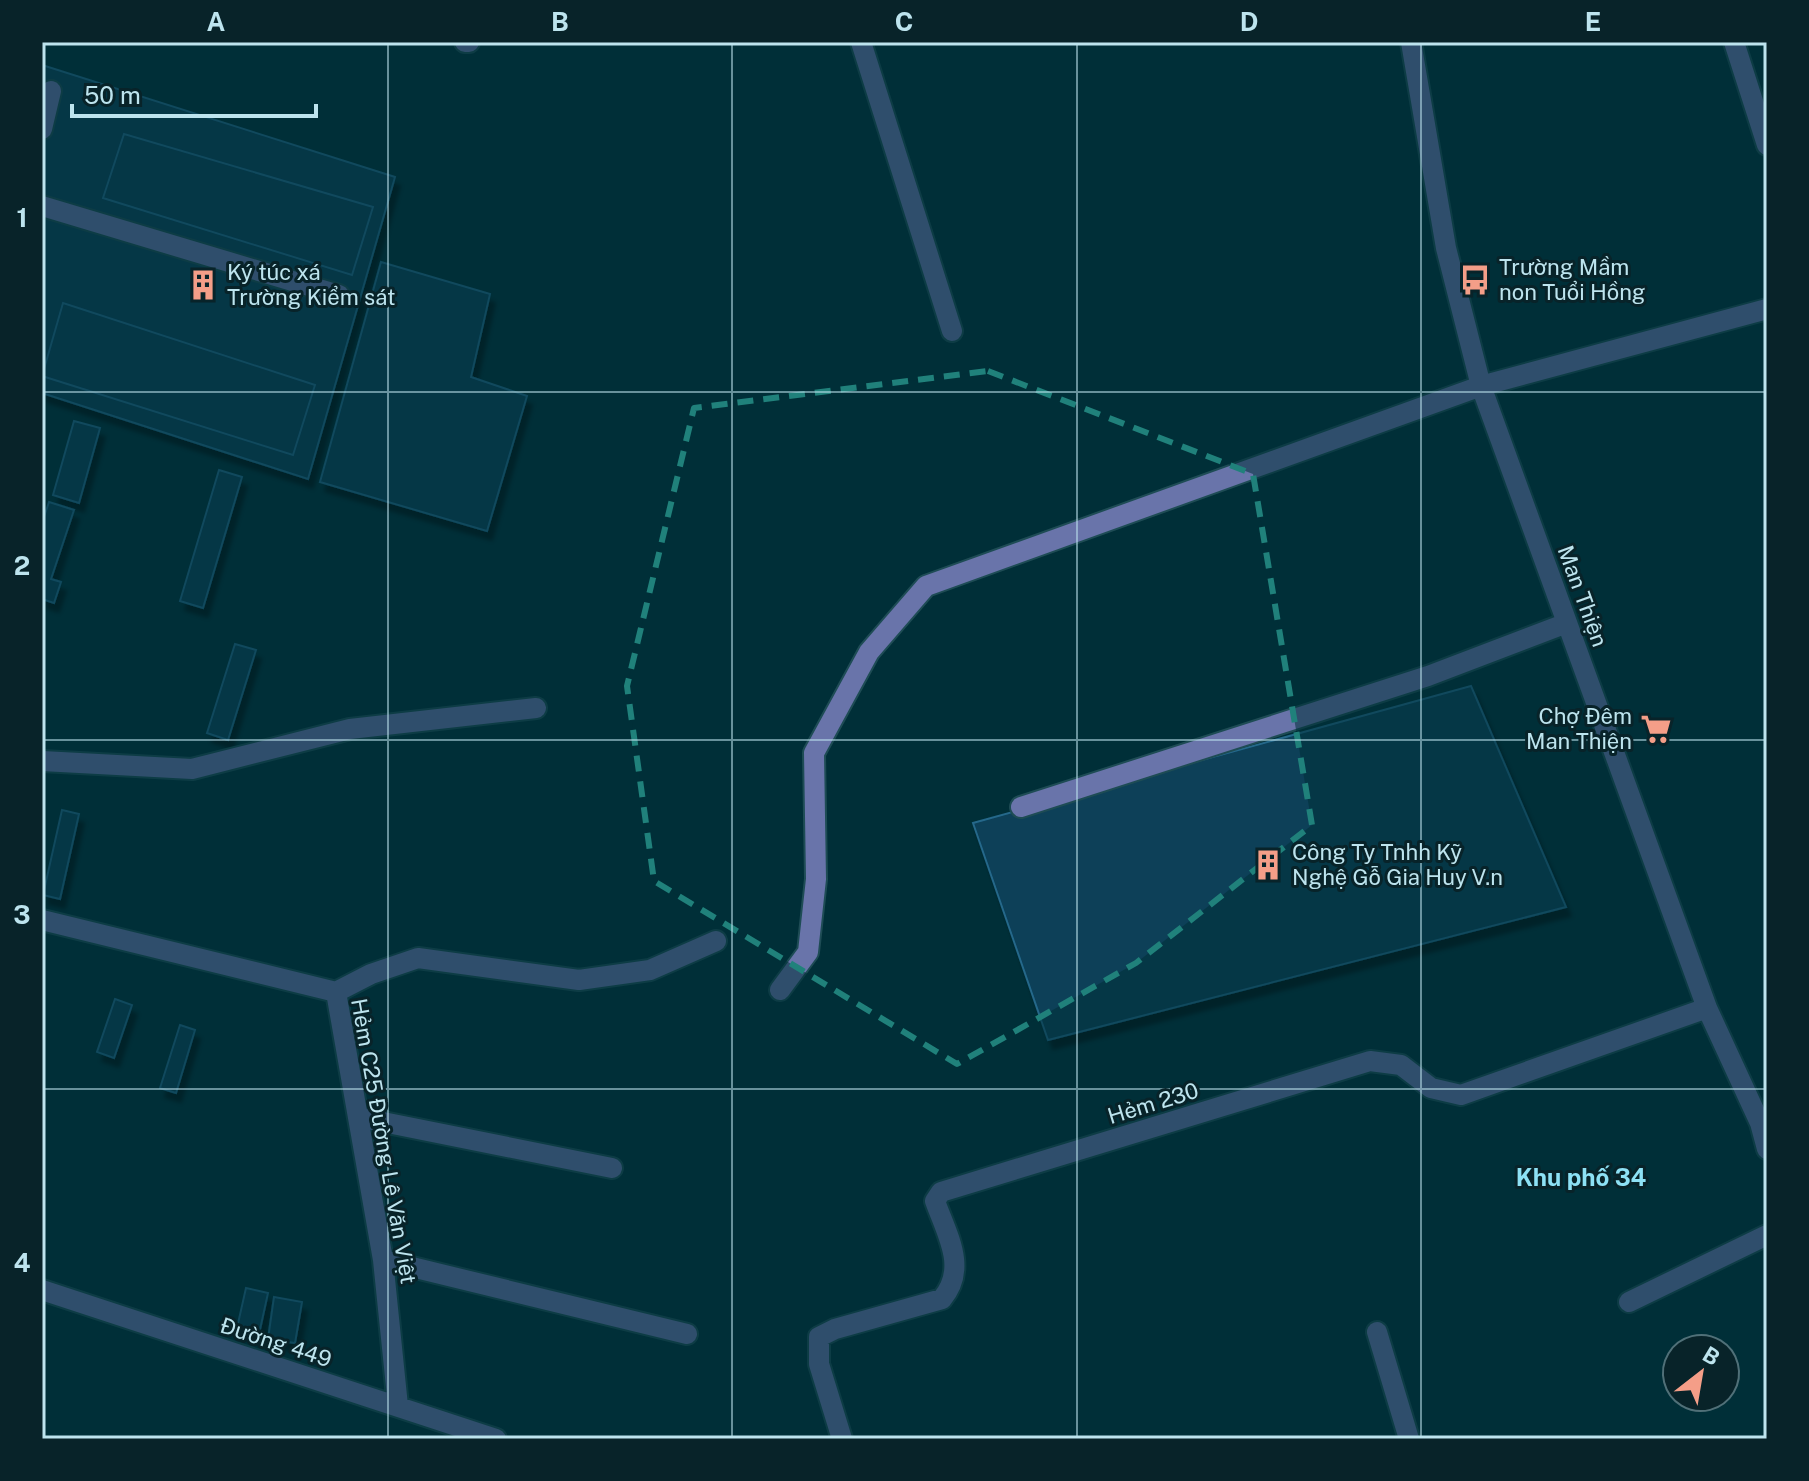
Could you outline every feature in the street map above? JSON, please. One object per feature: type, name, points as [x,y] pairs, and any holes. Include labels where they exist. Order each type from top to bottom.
[{"type":"street","points":[[861,42],[952,331]]},
{"type":"street","name":"Man Thiện","points":[[1411,42],[1446,248],[1481,386],[1707,1008],[1763,1122],[1767,1149]]},
{"type":"street","points":[[1734,42],[1767,145]]},
{"type":"street","points":[[42,129],[51,91]]},
{"type":"street","points":[[42,206],[339,295]]},
{"type":"street","points":[[780,990],[808,952],[816,879],[814,753],[869,652],[926,586],[1481,386],[1767,309]]},
{"type":"street","points":[[1021,807],[1428,676],[1567,623]]},
{"type":"street","points":[[42,761],[192,769],[350,729],[536,708]]},
{"type":"street","name":"Hẻm C25 Đường Lê Văn Việt","points":[[42,920],[336,992],[383,1260],[398,1406]]},
{"type":"street","points":[[336,992],[371,974],[418,958],[579,980],[650,970],[716,941]]},
{"type":"street","name":"Hẻm 230","points":[[842,1439],[819,1364],[819,1337],[835,1329],[942,1299],[953,1286],[958,1266],[935,1201],[941,1192],[1370,1061],[1401,1065],[1431,1088],[1461,1095],[1707,1008]]},
{"type":"street","points":[[358,1117],[612,1168]]},
{"type":"street","points":[[1629,1302],[1767,1235]]},
{"type":"street","points":[[383,1260],[687,1334]]},
{"type":"street","name":"Đường 449","points":[[42,1290],[496,1439]]},
{"type":"street","points":[[1377,1332],[1409,1439]]},
{"type":"highlighted area","points":[[988,371],[1253,474],[1312,825],[1136,963],[957,1064],[654,881],[627,686],[694,408]]},
{"type":"building","name":"Ký túc xá Trường Kiểm sát","points":[[42,65],[395,177],[308,479],[42,393]]},
{"type":"building","points":[[124,134],[373,207],[352,275],[103,198]]},
{"type":"building","points":[[381,262],[490,294],[471,377],[527,396],[487,531],[320,482]]},
{"type":"building","points":[[63,303],[315,385],[293,455],[42,376]]},
{"type":"building","points":[[74,421],[100,428],[79,503],[53,495]]},
{"type":"building","points":[[219,470],[242,477],[203,608],[180,601]]},
{"type":"building","points":[[49,502],[74,510],[51,579],[61,582],[54,603],[42,599],[42,523]]},
{"type":"building","points":[[235,644],[256,650],[228,740],[207,733]]},
{"type":"building","name":"Công Ty Tnhh Kỹ Nghệ Gỗ Gia Huy V.n","points":[[1471,686],[1566,907],[1048,1040],[973,823]]},
{"type":"building","points":[[62,810],[79,814],[60,899],[43,895]]},
{"type":"building","points":[[115,999],[132,1005],[114,1058],[97,1052]]},
{"type":"building","points":[[180,1025],[195,1030],[176,1093],[160,1088]]},
{"type":"building","points":[[246,1288],[268,1293],[259,1334],[237,1328]]},
{"type":"building","points":[[274,1297],[302,1302],[295,1343],[268,1339]]},
{"type":"place","name":"Trường Mầm non Tuổi Hồng","points":[[1475,280]]},
{"type":"place","name":"Ký túc xá Trường Kiểm sát","points":[[203,285]]},
{"type":"place","name":"Chợ Đêm Man Thiện","points":[[1656,729]]},
{"type":"place","name":"Công Ty Tnhh Kỹ Nghệ Gỗ Gia Huy V.n","points":[[1268,865]]},
{"type":"district","name":"Khu phố 34","points":[[1581,1177]]}]
